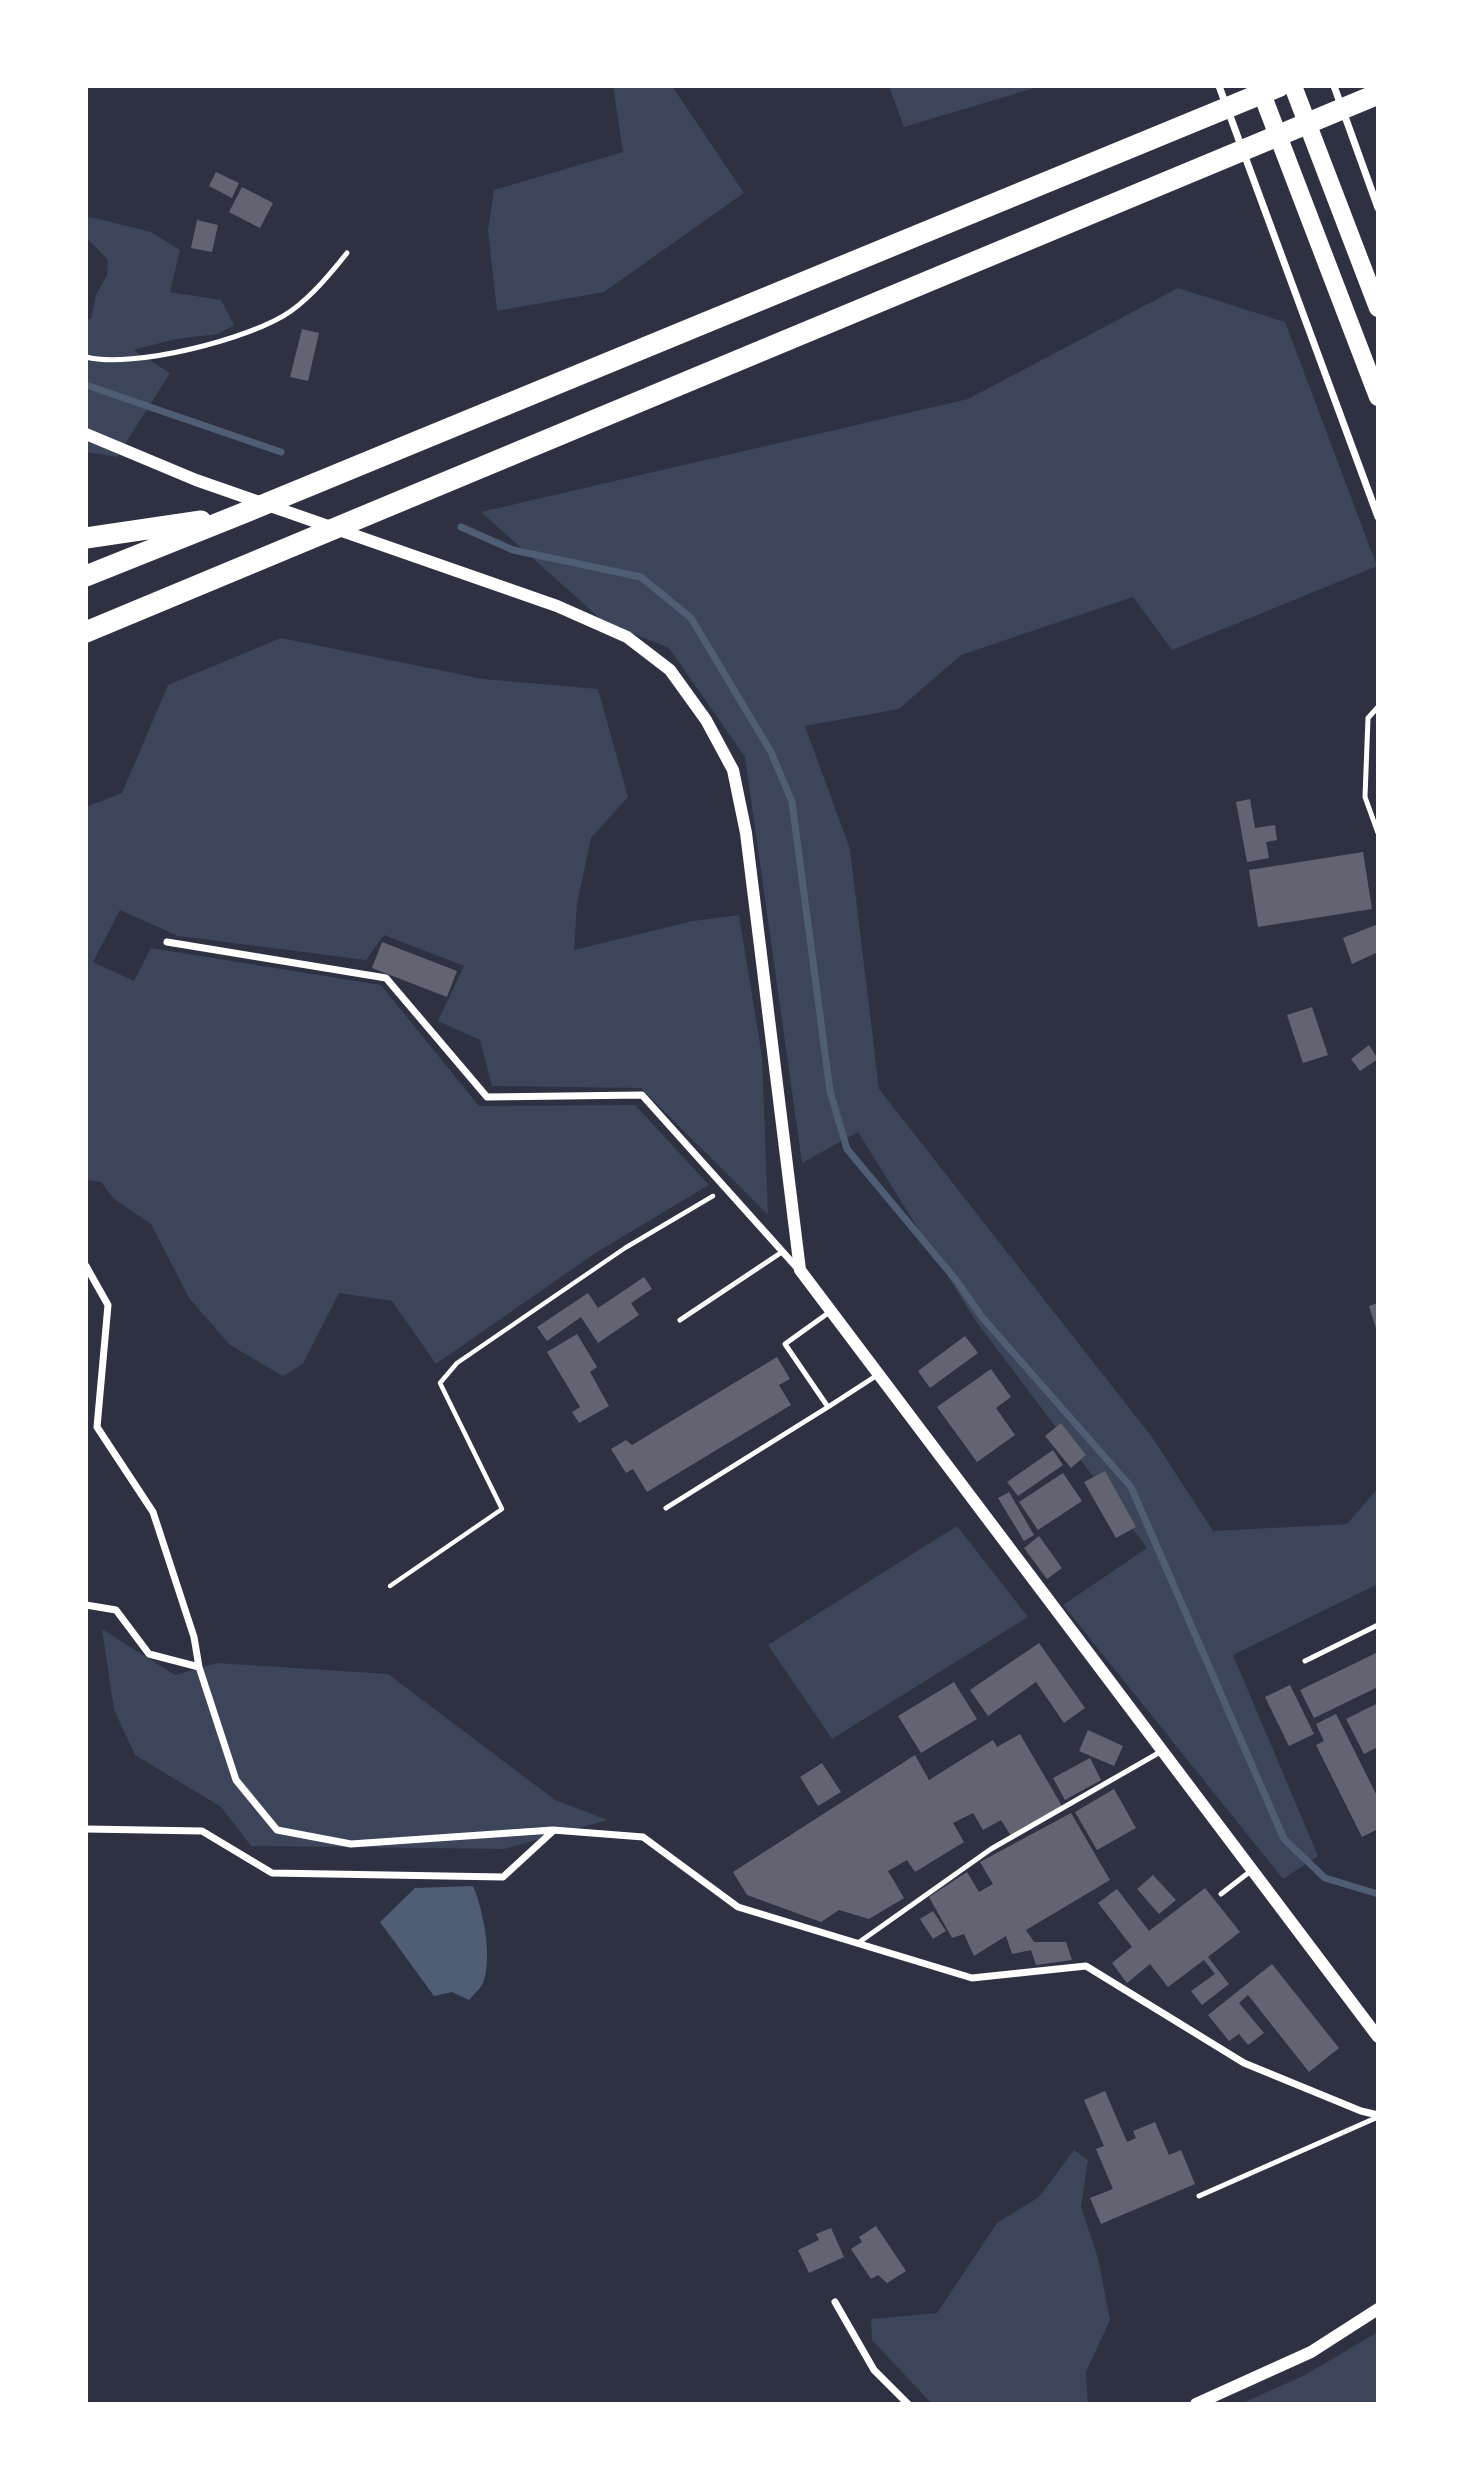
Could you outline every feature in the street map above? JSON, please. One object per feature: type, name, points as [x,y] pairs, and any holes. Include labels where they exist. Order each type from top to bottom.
[{"type":"highway","points":[[86,576],[1280,86]]},
{"type":"highway","points":[[86,632],[1378,94]]},
{"type":"highway","points":[[86,538],[241,514]]},
{"type":"main road","points":[[1259,86],[1378,397]]},
{"type":"main road","points":[[1293,86],[1378,308]]},
{"type":"street","points":[[1219,86],[1378,517]]},
{"type":"street","points":[[1334,86],[1377,205]]},
{"type":"street","points":[[86,434],[196,480],[557,606],[627,637],[670,670],[706,720],[733,770],[746,833],[800,1270]]},
{"type":"street","points":[[167,942],[386,978],[487,1097],[642,1095],[800,1270],[1378,2037]]},
{"type":"street","points":[[86,1266],[108,1305],[97,1427],[153,1512],[194,1637],[199,1667],[236,1780],[277,1830],[351,1844],[553,1830],[643,1838],[738,1907],[972,1978],[1086,1966],[1244,2063],[1378,2116]]},
{"type":"street","points":[[86,1605],[116,1610],[149,1654],[199,1667]]},
{"type":"street","points":[[86,1829],[202,1831],[272,1873],[503,1877],[553,1830]]},
{"type":"street","points":[[835,2302],[874,2370],[908,2404]]},
{"type":"street","points":[[1196,2404],[1311,2352],[1378,2309]]},
{"type":"lane","points":[[86,357],[99,361],[167,354],[237,338],[291,311],[330,274],[347,253]]},
{"type":"lane","points":[[1378,707],[1368,718],[1365,797],[1378,833]]},
{"type":"lane","points":[[680,1320],[782,1252]]},
{"type":"lane","points":[[828,1407],[785,1344],[831,1311]]},
{"type":"lane","points":[[666,1508],[878,1374]]},
{"type":"lane","points":[[1305,1661],[1378,1625]]},
{"type":"lane","points":[[858,1943],[991,1849],[1162,1751]]},
{"type":"lane","points":[[1221,1894],[1252,1870]]},
{"type":"lane","points":[[1199,2196],[1378,2116]]},
{"type":"path","points":[[390,1586],[502,1509],[440,1383],[457,1363],[625,1248],[726,1188]]},
{"type":"shaded area","points":[[613,86],[672,86],[744,193],[604,292],[497,311],[488,230],[494,190],[623,152]]},
{"type":"shaded area","points":[[889,86],[1041,86],[904,127]]},
{"type":"shaded area","points":[[86,216],[151,232],[180,250],[170,292],[221,300],[234,325],[218,334],[176,339],[133,350],[170,373],[117,457],[86,452],[86,319],[91,319],[96,295],[107,275],[108,260],[86,237]]},
{"type":"shaded area","points":[[1178,288],[1285,322],[1377,566],[1172,650],[1133,597],[961,655],[899,709],[805,726],[850,849],[879,1089],[1152,1437],[1213,1531],[1347,1524],[1378,1488],[1378,1584],[1233,1655],[1318,1856],[1283,1879],[1063,1605],[1147,1548],[975,1320],[858,1132],[802,1163],[745,757],[669,648],[604,622],[481,512],[968,399]]},
{"type":"shaded area","points":[[281,638],[483,679],[598,689],[628,797],[591,838],[577,904],[574,950],[693,921],[739,915],[762,1056],[768,1215],[641,1088],[492,1086],[480,1040],[438,1021],[464,966],[384,935],[366,960],[178,936],[120,910],[93,962],[134,981],[151,948],[381,985],[479,1106],[635,1105],[709,1185],[594,1254],[436,1364],[392,1301],[339,1293],[303,1364],[283,1376],[230,1345],[189,1298],[151,1224],[114,1199],[101,1182],[86,1180],[86,807],[122,793],[168,685]]},
{"type":"shaded area","points":[[957,1526],[1028,1617],[832,1739],[768,1645]]},
{"type":"shaded area","points":[[102,1629],[175,1675],[217,1663],[388,1674],[555,1800],[608,1820],[504,1849],[251,1846],[221,1807],[135,1755],[114,1710]]},
{"type":"shaded area","points":[[473,1886],[486,1934],[487,1961],[483,1983],[469,2000],[452,1992],[434,1996],[380,1922],[415,1888]]},
{"type":"shaded area","points":[[1074,2150],[1088,2160],[1081,2207],[1098,2258],[1110,2320],[1086,2372],[1088,2404],[932,2404],[872,2340],[871,2319],[937,2313],[997,2223],[1039,2197]]},
{"type":"shaded area","points":[[1378,2332],[1378,2404],[1240,2404],[1303,2376]]},
{"type":"building","points":[[216,172],[239,183],[232,198],[209,186]]},
{"type":"building","points":[[242,187],[273,203],[260,228],[229,212]]},
{"type":"building","points":[[197,220],[218,225],[212,252],[191,248]]},
{"type":"building","points":[[302,329],[319,333],[308,381],[290,377]]},
{"type":"building","points":[[1250,799],[1255,828],[1275,825],[1277,840],[1266,842],[1269,858],[1247,862],[1236,802]]},
{"type":"building","points":[[1363,852],[1372,909],[1258,927],[1249,870]]},
{"type":"building","points":[[1378,924],[1378,952],[1352,964],[1343,938]]},
{"type":"building","points":[[382,942],[457,971],[447,997],[372,968]]},
{"type":"building","points":[[1312,1007],[1328,1055],[1303,1063],[1287,1015]]},
{"type":"building","points":[[1369,1045],[1378,1059],[1360,1071],[1351,1059]]},
{"type":"building","points":[[644,1277],[652,1289],[631,1303],[639,1315],[598,1343],[581,1317],[547,1341],[537,1327],[588,1293],[598,1308]]},
{"type":"building","points":[[1378,1303],[1378,1335],[1369,1306]]},
{"type":"building","points":[[577,1334],[597,1367],[590,1372],[609,1406],[579,1423],[572,1412],[580,1407],[547,1352]]},
{"type":"building","points":[[965,1336],[978,1353],[930,1388],[918,1371]]},
{"type":"building","points":[[777,1357],[790,1379],[779,1385],[791,1405],[647,1492],[633,1469],[626,1473],[611,1449],[626,1440],[632,1445]]},
{"type":"building","points":[[991,1369],[1011,1397],[996,1408],[1015,1435],[977,1462],[937,1407]]},
{"type":"building","points":[[1061,1423],[1086,1455],[1071,1468],[1045,1436]]},
{"type":"building","points":[[1053,1450],[1063,1465],[1018,1496],[1007,1482]]},
{"type":"building","points":[[1105,1471],[1136,1527],[1116,1538],[1084,1482]]},
{"type":"building","points":[[1063,1473],[1082,1501],[1038,1530],[1019,1502]]},
{"type":"building","points":[[1009,1492],[1034,1535],[1024,1541],[998,1498]]},
{"type":"building","points":[[1039,1536],[1062,1568],[1047,1579],[1024,1548]]},
{"type":"building","points":[[1039,1643],[1085,1708],[1064,1723],[1036,1682],[988,1716],[970,1690]]},
{"type":"building","points":[[1378,1652],[1378,1687],[1314,1718],[1300,1690]]},
{"type":"building","points":[[954,1682],[977,1719],[921,1753],[898,1716]]},
{"type":"building","points":[[1290,1685],[1314,1734],[1289,1746],[1265,1697]]},
{"type":"building","points":[[1378,1703],[1378,1747],[1364,1754],[1346,1719]]},
{"type":"building","points":[[1336,1714],[1378,1798],[1378,1829],[1362,1837],[1316,1745],[1324,1741],[1316,1724]]},
{"type":"building","points":[[1088,1730],[1123,1746],[1114,1766],[1079,1751]]},
{"type":"building","points":[[1020,1734],[1062,1806],[1011,1836],[1001,1820],[983,1830],[973,1813],[953,1823],[964,1842],[915,1872],[907,1860],[888,1871],[904,1898],[869,1919],[839,1910],[821,1922],[747,1895],[733,1872],[915,1755],[929,1780],[993,1740],[997,1747]]},
{"type":"building","points":[[1090,1758],[1101,1780],[1065,1800],[1053,1778]]},
{"type":"building","points":[[822,1763],[841,1792],[818,1806],[800,1777]]},
{"type":"building","points":[[1114,1789],[1136,1828],[1097,1850],[1075,1812]]},
{"type":"building","points":[[1071,1813],[1110,1880],[1026,1930],[1034,1942],[1066,1942],[1072,1960],[1036,1965],[1031,1950],[1012,1954],[1006,1936],[974,1956],[964,1934],[952,1938],[929,1897],[967,1872],[979,1892],[993,1884],[980,1862]]},
{"type":"building","points":[[1153,1875],[1176,1900],[1159,1914],[1137,1889]]},
{"type":"building","points":[[1205,1888],[1240,1932],[1208,1957],[1229,1984],[1202,2005],[1191,1991],[1215,1974],[1204,1960],[1168,1987],[1150,1964],[1127,1983],[1112,1963],[1132,1947],[1098,1903],[1117,1889],[1149,1931]]},
{"type":"building","points":[[933,1911],[946,1931],[933,1939],[920,1919]]},
{"type":"building","points":[[1272,1964],[1339,2048],[1309,2072],[1248,1995],[1239,2003],[1264,2033],[1248,2045],[1239,2034],[1229,2041],[1208,2015]]},
{"type":"building","points":[[1105,2091],[1127,2142],[1136,2138],[1133,2131],[1155,2122],[1169,2155],[1181,2150],[1195,2184],[1101,2224],[1090,2198],[1113,2189],[1096,2149],[1104,2146],[1084,2100]]},
{"type":"building","points":[[876,2226],[906,2271],[887,2283],[878,2275],[871,2279],[851,2249],[862,2242],[859,2237]]},
{"type":"building","points":[[831,2228],[844,2257],[809,2273],[798,2250],[819,2240],[816,2234]]},
{"type":"waterway","points":[[86,385],[281,452]]},
{"type":"waterway","points":[[461,527],[513,550],[641,577],[691,618],[771,752],[792,802],[830,1091],[847,1149],[956,1280],[982,1317],[1131,1487],[1284,1839],[1325,1878],[1378,1894]]}]
